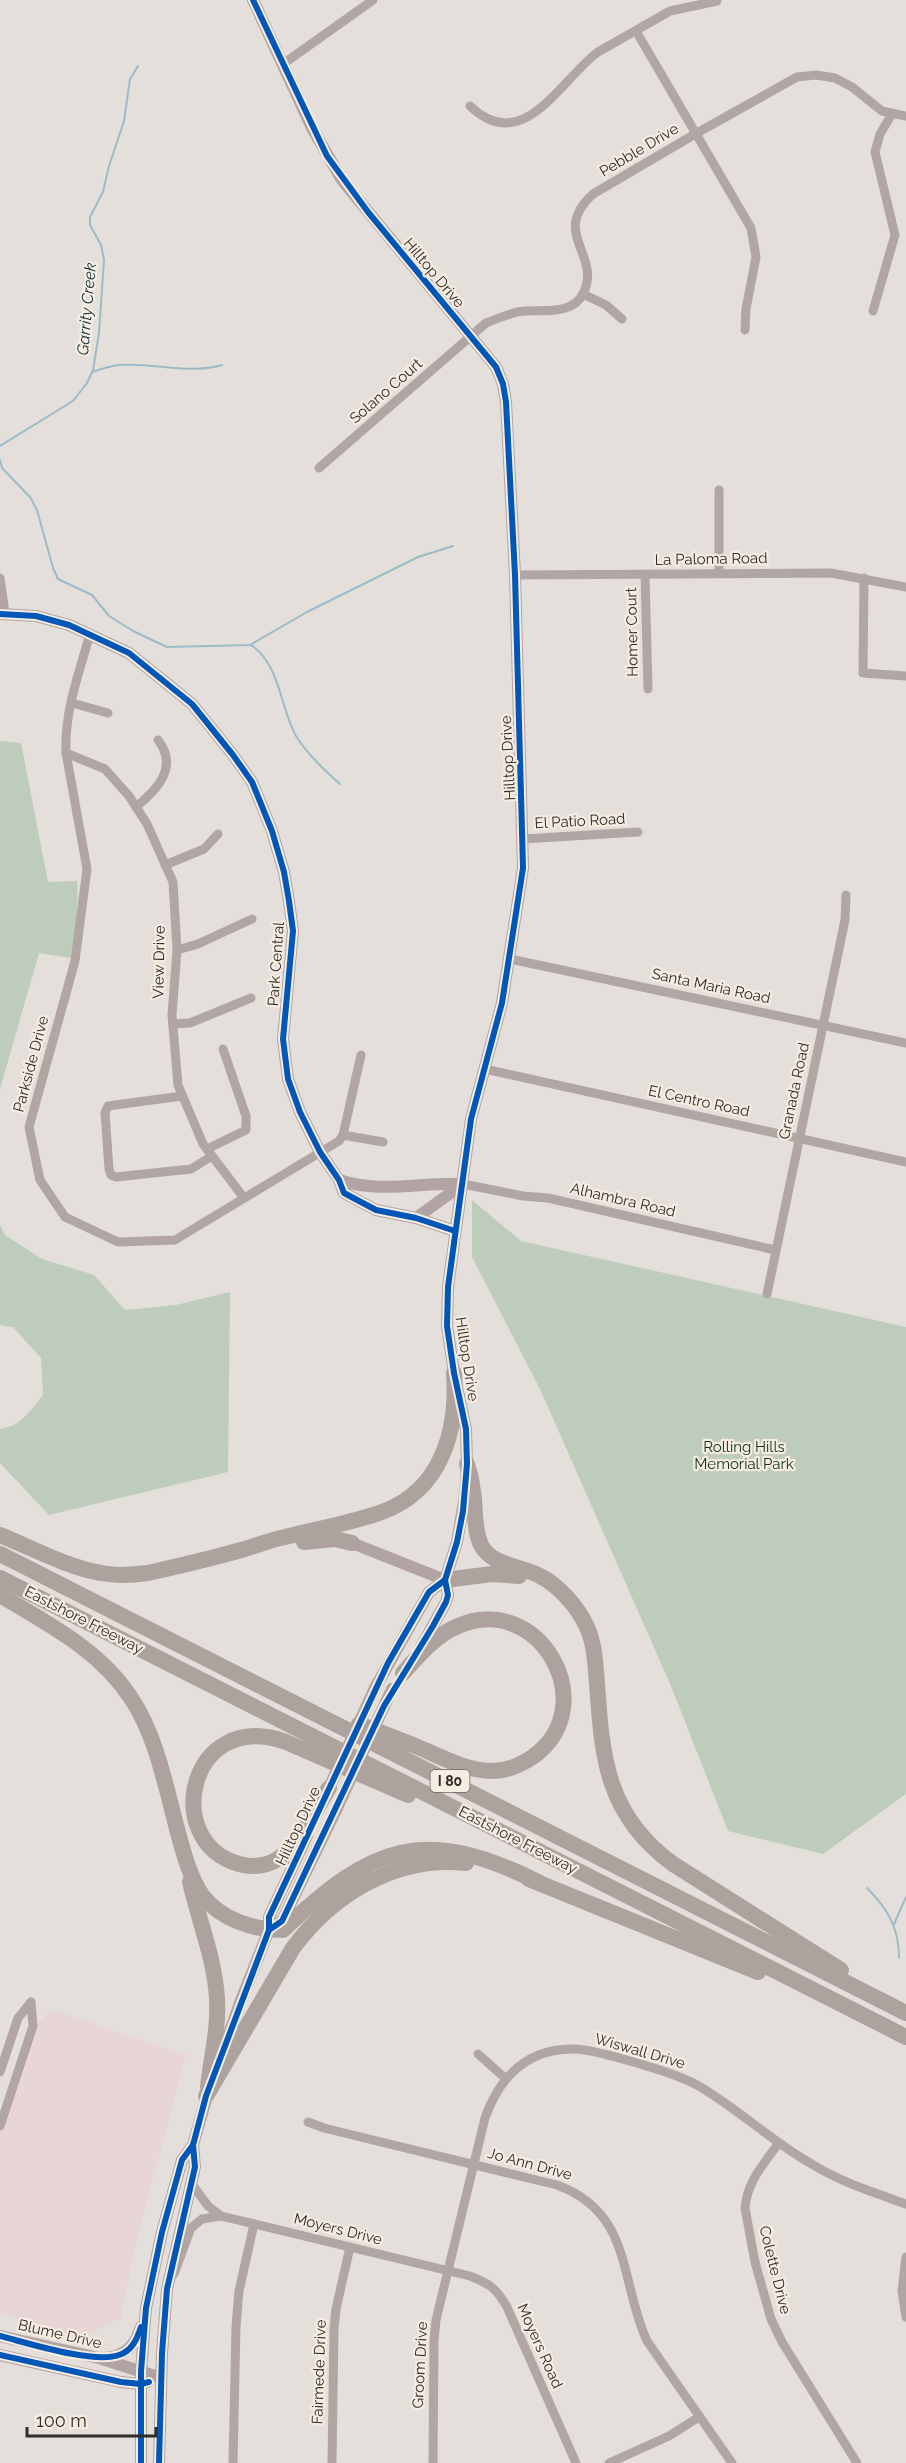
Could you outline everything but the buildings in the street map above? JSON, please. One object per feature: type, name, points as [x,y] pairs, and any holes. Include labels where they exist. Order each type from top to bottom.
[{"type":"highway","points":[[0,1535],[79,1567],[108,1574],[148,1573],[382,1512],[416,1491],[434,1470],[447,1445],[456,1406],[454,1373]]},
{"type":"highway","points":[[467,1464],[473,1488],[477,1531],[485,1550],[499,1562],[529,1571],[550,1582],[560,1590],[585,1623],[593,1648],[608,1776],[618,1803],[633,1827],[673,1864],[799,1942],[902,2011]]},
{"type":"highway","points":[[243,1550],[273,1548],[327,1538],[352,1543]]},
{"type":"highway","name":"Eastshore Freeway","points":[[0,1554],[902,2011]]},
{"type":"highway","points":[[445,1580],[481,1574],[516,1576],[547,1586],[571,1605]]},
{"type":"highway","name":"Eastshore Freeway","points":[[0,1578],[906,2037]]},
{"type":"highway","points":[[0,1595],[90,1653],[109,1669],[139,1710],[149,1733],[184,1852],[214,1975],[217,1998],[216,2022],[206,2096]]},
{"type":"highway","points":[[273,1691],[453,1762],[490,1772],[514,1767],[537,1754],[547,1744],[560,1718],[563,1690],[557,1665],[543,1644],[510,1623],[482,1620],[457,1626],[433,1643],[403,1673]]},
{"type":"highway","points":[[328,1788],[290,1849],[263,1865],[253,1866],[234,1862],[214,1849],[201,1831],[193,1810],[198,1774],[212,1753],[232,1740],[254,1735],[266,1736],[286,1742],[534,1848]]},
{"type":"highway","points":[[184,1852],[197,1885],[209,1902],[224,1914],[245,1924],[269,1930],[283,1930],[320,1895],[351,1872],[384,1858],[408,1852],[447,1850],[477,1856],[734,1963],[820,1993]]},
{"type":"highway","points":[[206,2096],[293,1948],[316,1919],[344,1896],[389,1873],[440,1862],[476,1864],[538,1882]]},
{"type":"street","name":"Hilltop Drive","points":[[253,0],[312,128],[342,180],[472,336],[496,367],[503,384],[506,402],[515,575],[523,839],[520,897],[510,959],[502,1003],[471,1119],[448,1287],[447,1326],[466,1429],[467,1464],[460,1527],[445,1580],[448,1594],[434,1626],[392,1689],[282,1921],[269,1930]]},
{"type":"street","points":[[283,64],[373,0]]},
{"type":"street","points":[[470,106],[490,121],[514,123],[546,105],[592,56],[656,17],[717,2]]},
{"type":"street","points":[[636,31],[752,228],[756,257],[746,309],[745,330]]},
{"type":"street","name":"Pebble Drive","points":[[583,294],[587,279],[586,265],[574,226],[580,208],[593,194],[788,80],[806,75],[826,76],[844,82],[873,106],[892,114],[906,116]]},
{"type":"street","points":[[873,310],[895,235],[875,152],[880,134],[892,114]]},
{"type":"street","points":[[472,336],[486,323],[519,312],[555,311],[570,306],[583,294],[606,305],[622,319]]},
{"type":"street","name":"Solano Court","points":[[319,468],[472,336]]},
{"type":"street","points":[[719,490],[719,573]]},
{"type":"street","name":"La Paloma Road","points":[[515,575],[831,573],[906,587]]},
{"type":"street","name":"Homer Court","points":[[645,575],[648,689]]},
{"type":"street","points":[[0,578],[3,614]]},
{"type":"street","points":[[864,578],[863,673],[906,676]]},
{"type":"street","name":"Park Central","points":[[3,614],[36,616],[69,625],[129,652],[192,704],[233,755],[252,782],[272,831],[284,872],[293,932],[283,1039],[288,1079],[300,1112],[320,1152],[339,1180],[344,1193],[376,1210],[416,1218],[455,1231]]},
{"type":"street","name":"Parkside Drive","points":[[90,634],[65,734],[66,753],[87,869],[75,961],[29,1127],[40,1180],[65,1217],[118,1242],[175,1240],[339,1142],[343,1135]]},
{"type":"street","points":[[72,703],[108,713]]},
{"type":"street","points":[[136,807],[157,790],[164,774],[167,762],[164,747],[158,740]]},
{"type":"street","name":"View Drive","points":[[66,753],[105,769],[147,824],[173,882],[177,950],[173,1024],[178,1085],[210,1153],[244,1198]]},
{"type":"street","name":"El Patio Road","points":[[523,839],[638,832]]},
{"type":"street","points":[[165,865],[204,849],[218,834]]},
{"type":"street","name":"Granada Road","points":[[767,1294],[844,920],[846,895]]},
{"type":"street","points":[[177,950],[198,944],[252,919]]},
{"type":"street","name":"Santa Maria Road","points":[[510,959],[906,1043]]},
{"type":"street","points":[[173,1024],[190,1023],[251,998]]},
{"type":"street","points":[[182,1096],[108,1106],[105,1113],[111,1175],[116,1177],[191,1169],[210,1153],[246,1130],[246,1116],[223,1049]]},
{"type":"street","points":[[362,1055],[343,1135],[383,1142]]},
{"type":"street","name":"El Centro Road","points":[[485,1069],[906,1162]]},
{"type":"street","points":[[339,1180],[354,1185],[380,1188],[439,1183],[463,1184]]},
{"type":"street","points":[[416,1218],[463,1184]]},
{"type":"street","name":"Alhambra Road","points":[[463,1184],[523,1196],[548,1198],[776,1250]]},
{"type":"street","points":[[352,1543],[445,1580]]},
{"type":"street","name":"Hilltop Drive","points":[[159,2463],[161,2378],[167,2289],[195,2166],[193,2145],[206,2096],[269,1930],[269,1917],[328,1788],[375,1688],[429,1592],[445,1580]]},
{"type":"street","points":[[0,2072],[18,2018],[31,2002],[33,2026],[0,2126]]},
{"type":"street","name":"Wiswall Drive","points":[[448,2270],[493,2097],[505,2078],[536,2056],[556,2051],[576,2049],[622,2059],[696,2085],[778,2144],[847,2183],[906,2204]]},
{"type":"street","points":[[478,2054],[505,2078]]},
{"type":"street","name":"Jo Ann Drive","points":[[308,2122],[574,2191],[589,2201],[605,2217],[617,2242],[639,2325],[647,2341],[732,2463]]},
{"type":"street","name":"Colette Drive","points":[[778,2144],[752,2180],[746,2194],[745,2208],[764,2302],[782,2342],[857,2463]]},
{"type":"street","name":"Hilltop Drive","points":[[141,2463],[141,2371],[146,2308],[162,2232],[182,2160],[193,2145]]},
{"type":"street","points":[[190,2183],[209,2208],[221,2216]]},
{"type":"street","points":[[167,2289],[182,2257],[191,2228],[202,2219],[221,2216]]},
{"type":"street","name":"Moyers Drive","points":[[221,2216],[448,2270]]},
{"type":"street","points":[[233,2463],[236,2327],[240,2291],[254,2224]]},
{"type":"street","name":"Fairmede Drive","points":[[332,2463],[334,2329],[336,2309],[350,2247]]},
{"type":"street","points":[[906,2257],[902,2291],[906,2317]]},
{"type":"street","name":"Groom Drive","points":[[433,2463],[434,2340],[448,2270]]},
{"type":"street","name":"Moyers Road","points":[[448,2270],[470,2276],[497,2290],[507,2307],[576,2463]]},
{"type":"street","points":[[99,2358],[120,2355],[133,2345],[146,2308]]},
{"type":"street","name":"Blume Drive","points":[[0,2336],[99,2358],[161,2378]]},
{"type":"street","points":[[2,2356],[121,2382],[141,2384],[161,2378]]},
{"type":"street","points":[[609,2463],[669,2436],[699,2416]]},
{"type":"shaded area","points":[[54,2010],[186,2055],[134,2251],[121,2318],[78,2339],[0,2313],[0,2129],[33,2026]]},
{"type":"green space","points":[[0,741],[21,743],[48,882],[77,881],[77,891],[71,958],[39,953],[0,1089]]},
{"type":"green space","name":"Rolling Hills Memorial Park","points":[[472,1200],[521,1241],[906,1327],[906,1794],[823,1854],[728,1831],[671,1686],[540,1389],[472,1257]]},
{"type":"green space","points":[[0,1225],[5,1235],[42,1259],[94,1275],[125,1310],[176,1305],[230,1292],[228,1472],[49,1515],[0,1463],[0,1429],[19,1422],[43,1395],[41,1358],[13,1327],[0,1325]]},
{"type":"waterway","name":"Garrity Creek","points":[[0,446],[73,401],[87,383],[93,370],[99,333],[104,260],[101,245],[90,225],[90,217],[103,192],[124,121],[130,79],[138,66]]},
{"type":"waterway","points":[[92,372],[119,365],[184,369],[222,365]]},
{"type":"waterway","name":"Garrity Creek","points":[[0,460],[2,468],[30,497],[37,510],[58,579],[92,595],[109,616],[133,631],[167,647],[250,645],[307,612],[418,557],[453,546]]},
{"type":"waterway","name":"Garrity Creek","points":[[251,645],[261,653],[274,674],[291,725],[300,743],[340,784]]},
{"type":"waterway","points":[[867,1888],[891,1920],[897,1937],[899,1958]]},
{"type":"waterway","points":[[894,1924],[906,1897]]},
{"type":"cycle path","points":[[141,2463],[141,2371],[146,2308],[162,2232],[182,2160],[193,2145],[206,2096],[269,1930],[269,1917],[388,1663],[429,1592],[445,1580],[457,1542],[463,1511],[467,1464],[466,1429],[447,1326],[448,1287],[471,1119],[502,1003],[523,868],[515,575],[506,402],[503,384],[496,367],[368,212],[327,156],[253,0]]},
{"type":"cycle path","points":[[0,614],[36,616],[69,625],[129,653],[192,704],[233,755],[252,782],[272,831],[284,872],[293,931],[283,1039],[288,1079],[300,1112],[320,1152],[339,1180],[344,1193],[376,1210],[416,1218],[455,1231]]},
{"type":"cycle path","points":[[269,1930],[282,1921],[384,1706],[446,1602],[448,1595],[445,1580]]},
{"type":"cycle path","points":[[159,2463],[162,2353],[167,2289],[195,2167],[193,2145]]},
{"type":"cycle path","points":[[0,2336],[60,2352],[108,2357],[119,2355],[131,2348],[141,2327]]},
{"type":"cycle path","points":[[0,2355],[121,2382],[141,2384],[149,2382]]}]
